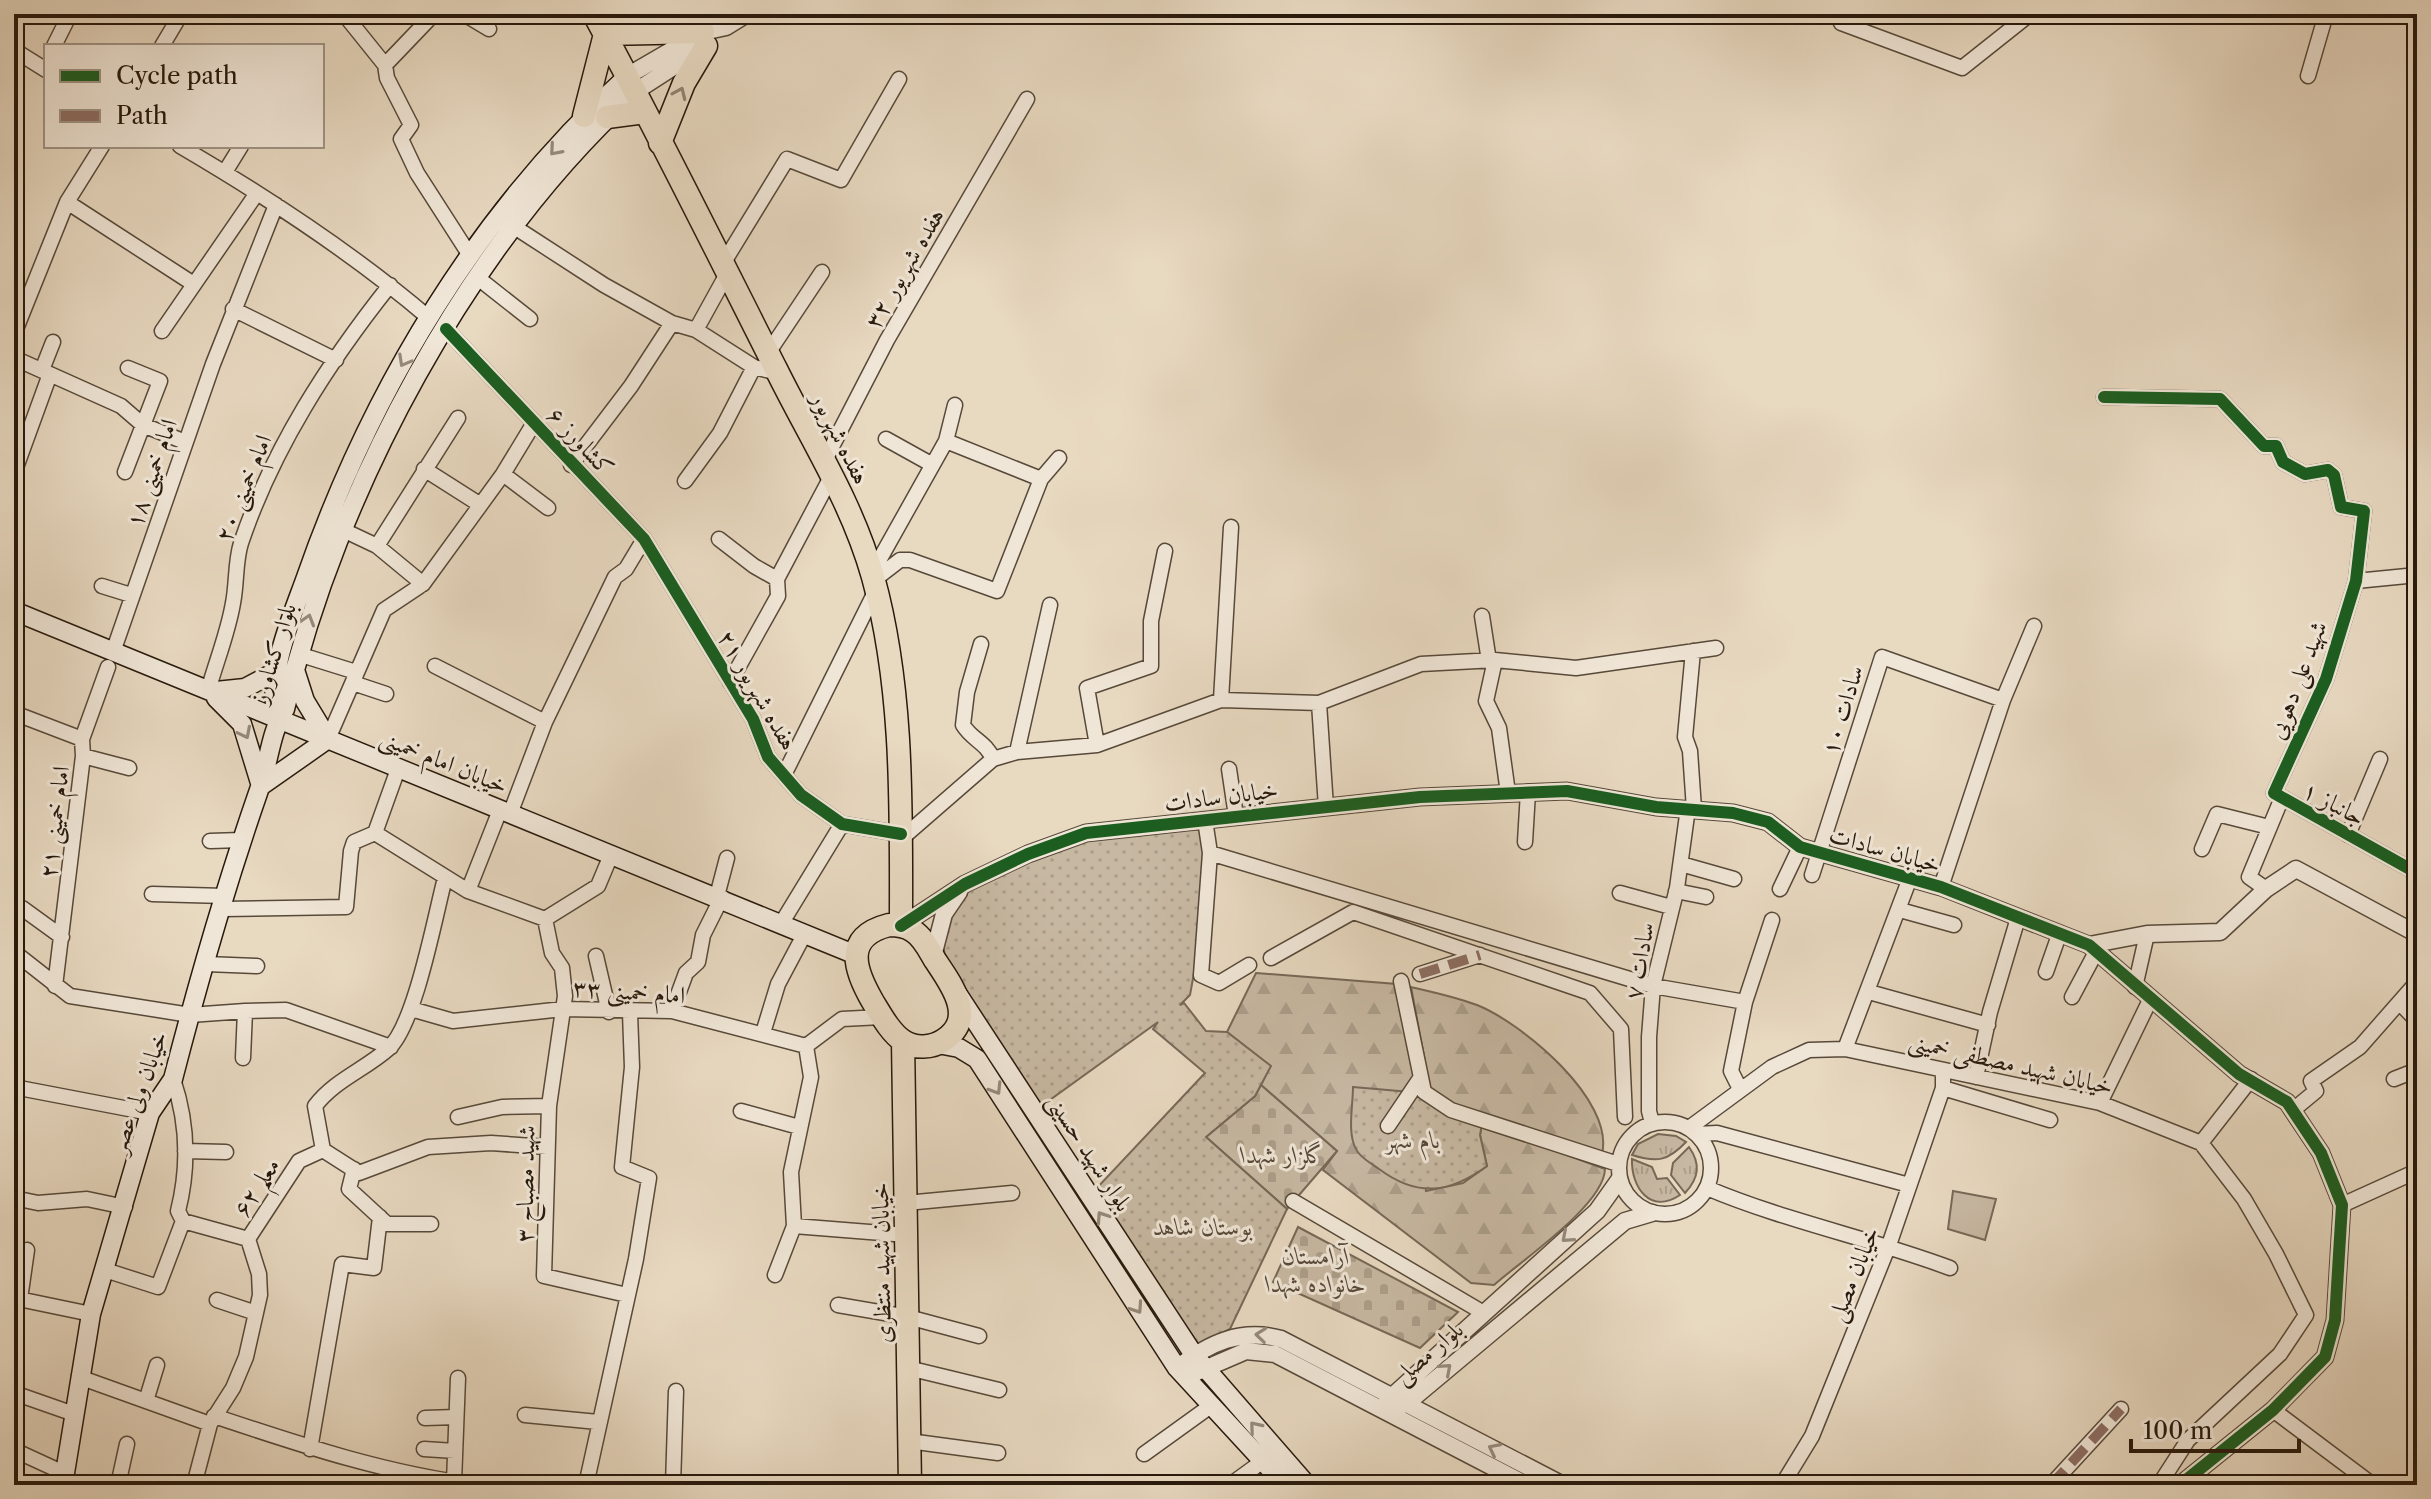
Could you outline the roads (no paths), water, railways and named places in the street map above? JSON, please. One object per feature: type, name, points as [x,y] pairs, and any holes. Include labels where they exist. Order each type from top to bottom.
[{"type":"main road","name":"هفده شهریور","points":[[594,14],[726,267],[767,365],[828,468],[874,581],[896,730],[901,926]]},
{"type":"main road","points":[[597,116],[605,34],[705,39],[660,143]]},
{"type":"main road","points":[[597,116],[637,93]]},
{"type":"main road","name":"بلوار کشاورز","points":[[277,721],[285,709],[289,663],[313,557],[345,476],[429,318],[469,254],[597,116],[637,93]]},
{"type":"main road","name":"بلوار کشاورز","points":[[289,663],[341,529],[401,407],[446,329],[513,226],[597,116]]},
{"type":"main road","name":"خیابان امام خمینی","points":[[14,611],[111,659],[208,691],[611,855],[720,896],[856,955]]},
{"type":"main road","points":[[289,663],[305,701],[328,739],[261,786],[242,724],[208,691],[245,688],[289,663]]},
{"type":"main road","name":"خیابان ولی عصر","points":[[64,1479],[91,1314],[125,1207],[150,1113],[173,1079],[241,840],[261,786],[277,721]]},
{"type":"main road","points":[[938,1044],[949,1038],[960,1016],[957,993],[921,938],[901,926],[878,928],[860,944],[856,955],[859,978],[882,1017],[903,1041],[914,1046],[938,1044],[959,1048],[977,1059],[983,1049],[994,1046]]},
{"type":"main road","name":"بلوار شهید حسینی","points":[[957,993],[1199,1360],[1307,1485]]},
{"type":"main road","name":"خیابان شهید منتظری","points":[[903,1041],[910,1485]]},
{"type":"main road","name":"بلوار شهید حسینی","points":[[977,1059],[1182,1373],[1285,1485]]},
{"type":"street","points":[[163,44],[181,14]]},
{"type":"street","points":[[344,14],[385,65],[387,78],[418,124],[401,139],[417,173],[469,254]]},
{"type":"street","points":[[385,65],[430,18],[440,14]]},
{"type":"street","points":[[464,14],[489,29]]},
{"type":"street","points":[[637,93],[705,39],[747,14]]},
{"type":"street","points":[[1845,14],[1841,23],[1962,68],[2030,14]]},
{"type":"street","points":[[2308,76],[2326,14]]},
{"type":"street","points":[[55,44],[68,18]]},
{"type":"street","points":[[14,50],[44,65]]},
{"type":"street","points":[[696,330],[726,267],[787,159],[841,180],[899,79]]},
{"type":"street","name":"هفده شهریور ۳۲","points":[[730,682],[778,596],[777,579],[887,340],[1027,99]]},
{"type":"street","points":[[14,334],[67,202],[101,148]]},
{"type":"street","points":[[183,148],[276,205],[390,285],[429,318]]},
{"type":"street","points":[[225,172],[240,148]]},
{"type":"street","points":[[162,331],[192,283],[257,193]]},
{"type":"street","points":[[67,202],[192,283]]},
{"type":"street","name":"امام خمینی ۱۸","points":[[111,659],[233,309],[276,205]]},
{"type":"street","points":[[513,226],[604,285],[672,323],[696,330],[767,365]]},
{"type":"street","points":[[685,481],[767,365],[822,272]]},
{"type":"street","points":[[478,278],[530,319]]},
{"type":"street","name":"امام خمینی ۲۰","points":[[208,691],[233,604],[240,547],[263,484],[290,430],[390,285]]},
{"type":"street","points":[[233,309],[336,360]]},
{"type":"street","points":[[571,465],[631,386],[672,323]]},
{"type":"street","name":"کشاورز ۶","points":[[446,329],[644,539],[674,591]]},
{"type":"street","points":[[14,473],[53,342]]},
{"type":"street","points":[[14,358],[121,406],[143,425],[185,442]]},
{"type":"street","points":[[125,472],[160,381],[128,368]]},
{"type":"street","name":"شهید علی دهویی","points":[[2104,397],[2220,399],[2264,446],[2276,446],[2283,462],[2305,474],[2328,470],[2334,475],[2341,507],[2364,511],[2356,581],[2326,679],[2249,877],[2266,889]]},
{"type":"street","points":[[784,775],[874,581],[931,464],[946,441],[955,405]]},
{"type":"street","points":[[377,546],[458,418]]},
{"type":"street","points":[[328,739],[384,610],[423,584],[503,474],[534,423]]},
{"type":"street","points":[[886,439],[931,464]]},
{"type":"street","points":[[946,441],[1041,479]]},
{"type":"street","points":[[874,581],[900,560],[910,560],[997,591],[1041,479],[1059,458]]},
{"type":"street","points":[[424,469],[479,504]]},
{"type":"street","points":[[503,474],[548,508]]},
{"type":"street","points":[[1221,700],[1231,527]]},
{"type":"street","points":[[341,529],[377,546],[423,584]]},
{"type":"street","points":[[468,891],[615,577],[626,569],[644,539]]},
{"type":"street","points":[[719,539],[777,579]]},
{"type":"street","points":[[1097,745],[1087,688],[1151,666],[1151,621],[1165,551]]},
{"type":"street","points":[[2356,581],[2417,575]]},
{"type":"street","points":[[102,586],[131,595]]},
{"type":"street","name":"هفده شهریور ۲۱","points":[[674,591],[753,719],[768,757],[801,795],[842,824],[901,837]]},
{"type":"street","points":[[1017,752],[1050,605]]},
{"type":"street","points":[[1482,616],[1492,661],[1486,701],[1499,728],[1508,793]]},
{"type":"street","points":[[1941,887],[2003,700],[2034,626]]},
{"type":"street","points":[[981,644],[967,692],[963,725],[973,739],[989,749],[993,759]]},
{"type":"street","points":[[901,837],[993,759],[1017,752],[1097,745],[1221,700],[1319,703],[1421,664],[1492,661],[1576,668],[1716,648]]},
{"type":"street","name":"سادات ۷","points":[[1652,1123],[1649,1111],[1649,1037],[1653,986],[1676,891],[1691,808],[1690,751],[1685,737],[1693,651]]},
{"type":"street","name":"سادات ۱۰","points":[[1820,854],[1882,657],[2003,700]]},
{"type":"street","name":"امام خمینی ۲۱","points":[[53,985],[62,937],[83,756],[82,739],[111,659]]},
{"type":"street","points":[[289,663],[354,678],[386,694]]},
{"type":"street","points":[[435,666],[545,722]]},
{"type":"street","points":[[1319,703],[1326,807]]},
{"type":"street","points":[[14,713],[82,739]]},
{"type":"street","points":[[83,756],[129,768]]},
{"type":"street","points":[[2348,835],[2380,759]]},
{"type":"street","points":[[152,894],[224,902],[346,907],[354,842],[375,833],[398,769]]},
{"type":"street","points":[[1229,769],[1236,816]]},
{"type":"street","name":"خیابان سادات","points":[[901,926],[965,884],[1028,854],[1086,833],[1326,807],[1567,791],[1656,807],[1733,813],[1768,822],[1800,847],[1941,887],[2092,949],[2239,1074],[2287,1102],[2321,1153],[2342,1205],[2335,1320],[2325,1357],[2273,1410],[2180,1485]]},
{"type":"street","points":[[1525,842],[1528,792]]},
{"type":"street","name":"جانباز ۱","points":[[2278,796],[2417,873]]},
{"type":"street","points":[[2202,849],[2217,814],[2269,827]]},
{"type":"street","points":[[1205,820],[1210,853],[1201,975],[1219,983],[1249,965]]},
{"type":"street","points":[[781,924],[842,824]]},
{"type":"street","points":[[375,833],[468,891],[545,919],[598,886],[611,855]]},
{"type":"street","points":[[210,841],[241,840]]},
{"type":"street","points":[[1780,889],[1800,847]]},
{"type":"street","points":[[1210,853],[1653,986],[1745,1002]]},
{"type":"street","points":[[1812,875],[1820,854]]},
{"type":"street","points":[[672,1011],[686,973],[698,962],[703,935],[720,896],[727,858]]},
{"type":"street","points":[[1681,864],[1734,879]]},
{"type":"street","points":[[2072,997],[2092,949],[2147,934],[2220,932],[2266,889],[2296,869],[2417,934]]},
{"type":"street","points":[[445,878],[411,1009],[391,1047],[334,1086],[315,1106],[323,1150],[359,1173],[428,1147],[491,1143],[547,1147]]},
{"type":"street","points":[[1845,1049],[1910,878]]},
{"type":"street","points":[[933,956],[944,914],[965,884]]},
{"type":"street","points":[[1676,891],[1706,897]]},
{"type":"street","points":[[1620,893],[1671,907]]},
{"type":"street","points":[[22,908],[62,937]]},
{"type":"street","points":[[1900,910],[1954,925]]},
{"type":"street","points":[[1271,958],[1353,912],[1590,993],[1621,1029],[1625,1117]]},
{"type":"street","points":[[1976,1077],[2018,918]]},
{"type":"street","name":"شهید مصباح ۳","points":[[545,919],[552,953],[562,968],[563,1009],[549,1106],[544,1276],[627,1295]]},
{"type":"street","points":[[1740,1089],[1731,1071],[1745,1002],[1772,920]]},
{"type":"street","points":[[2135,987],[2147,934]]},
{"type":"street","points":[[763,1033],[778,984],[804,935]]},
{"type":"street","points":[[2046,972],[2059,935]]},
{"type":"street","points":[[14,952],[70,996],[190,1015],[286,1010],[391,1047]]},
{"type":"street","points":[[1420,974],[1480,955]]},
{"type":"street","points":[[596,956],[609,1012]]},
{"type":"street","points":[[206,964],[257,966]]},
{"type":"street","points":[[1401,981],[1424,1092],[1451,1110],[1619,1172]]},
{"type":"street","points":[[2293,1110],[2316,1091],[2311,1081],[2360,1047],[2417,982]]},
{"type":"street","points":[[1869,992],[1988,1025]]},
{"type":"street","points":[[2100,1103],[2150,1000]]},
{"type":"street","points":[[2400,1003],[2417,1021]]},
{"type":"street","name":"امام خمینی ۳۳","points":[[411,1009],[453,1021],[563,1009],[630,1013],[672,1011],[806,1046]]},
{"type":"street","points":[[243,1058],[245,1011]]},
{"type":"street","points":[[586,1485],[649,1178],[622,1167],[632,1067],[630,1013]]},
{"type":"street","points":[[775,1275],[794,1226],[791,1172],[811,1077],[806,1046],[842,1019],[882,1017]]},
{"type":"street","name":"خیابان شهید مصطفی خمینی","points":[[1693,1131],[1740,1089],[1772,1067],[1809,1050],[1845,1049],[2100,1103],[2201,1143]]},
{"type":"street","points":[[2394,1079],[2417,1070]]},
{"type":"street","name":"خیابان مصلی","points":[[1782,1485],[1812,1436],[1889,1245],[1943,1088],[1943,1071]]},
{"type":"street","points":[[1388,1126],[1421,1077]]},
{"type":"street","points":[[105,1270],[158,1287],[183,1221],[178,1211],[185,1182],[184,1110],[173,1079]]},
{"type":"street","points":[[2159,1485],[2188,1440],[2280,1354],[2306,1315],[2275,1251],[2244,1199],[2201,1143],[2251,1079]]},
{"type":"street","points":[[14,1087],[150,1113]]},
{"type":"street","points":[[1943,1088],[2050,1120]]},
{"type":"street","points":[[458,1117],[502,1107],[549,1106]]},
{"type":"street","points":[[741,1111],[799,1127]]},
{"type":"street","points":[[1693,1131],[1709,1154],[1710,1177],[1707,1188],[1697,1201],[1684,1210],[1668,1214],[1652,1213],[1632,1200],[1619,1172],[1628,1139],[1652,1123],[1671,1122],[1693,1131],[1717,1133],[1909,1185]]},
{"type":"street","name":"معلم ۶۲","points":[[194,1485],[212,1420],[233,1388],[246,1357],[256,1313],[259,1274],[248,1239],[299,1161],[323,1150]]},
{"type":"street","points":[[185,1151],[226,1152]]},
{"type":"street","points":[[354,1169],[349,1189],[387,1224],[431,1224]]},
{"type":"street","points":[[2342,1205],[2417,1171]]},
{"type":"street","name":"بلوار مصلی","points":[[1386,1402],[1597,1211],[1619,1172]]},
{"type":"street","points":[[1707,1188],[1889,1245],[1950,1268]]},
{"type":"street","points":[[906,1203],[1012,1193]]},
{"type":"street","points":[[14,1198],[38,1203],[87,1199],[125,1207]]},
{"type":"street","points":[[1293,1201],[1482,1312]]},
{"type":"street","name":"بلوار مصلی","points":[[1386,1402],[1406,1404],[1625,1221],[1652,1213]]},
{"type":"street","points":[[310,1449],[342,1264],[374,1268],[380,1217]]},
{"type":"street","points":[[183,1221],[248,1239]]},
{"type":"street","points":[[794,1226],[907,1235]]},
{"type":"street","points":[[27,1250],[17,1298],[91,1314]]},
{"type":"street","points":[[217,1300],[256,1313]]},
{"type":"street","points":[[838,1305],[908,1317],[979,1336]]},
{"type":"street","points":[[1182,1373],[1199,1360],[1246,1351],[1275,1354],[1386,1402],[1516,1483]]},
{"type":"street","points":[[146,1401],[157,1365]]},
{"type":"street","points":[[908,1368],[999,1390]]},
{"type":"street","points":[[79,1377],[146,1401],[404,1479],[478,1485]]},
{"type":"street","points":[[446,1482],[455,1451],[458,1378]]},
{"type":"street","points":[[673,1485],[676,1391]]},
{"type":"street","points":[[14,1393],[74,1414]]},
{"type":"street","points":[[1406,1404],[1563,1485]]},
{"type":"street","points":[[1144,1454],[1212,1405]]},
{"type":"street","points":[[2051,1485],[2121,1409]]},
{"type":"street","points":[[2273,1410],[2373,1485]]},
{"type":"street","points":[[525,1415],[598,1422]]},
{"type":"street","points":[[425,1418],[456,1417]]},
{"type":"street","points":[[909,1441],[998,1453]]},
{"type":"street","points":[[118,1485],[127,1444]]},
{"type":"street","points":[[424,1449],[455,1451]]},
{"type":"street","points":[[14,1450],[64,1479]]},
{"type":"street","points":[[1230,1485],[1263,1461]]},
{"type":"park label","name":"بام شهر","points":[[1413,1139]]},
{"type":"park label","name":"گلزار شهدا","points":[[1283,1154]]},
{"type":"park label","name":"بوستان شاهد","points":[[1203,1226]]},
{"type":"park label","name":"آرامستان خانواده شهدا","points":[[1316,1269]]}]
